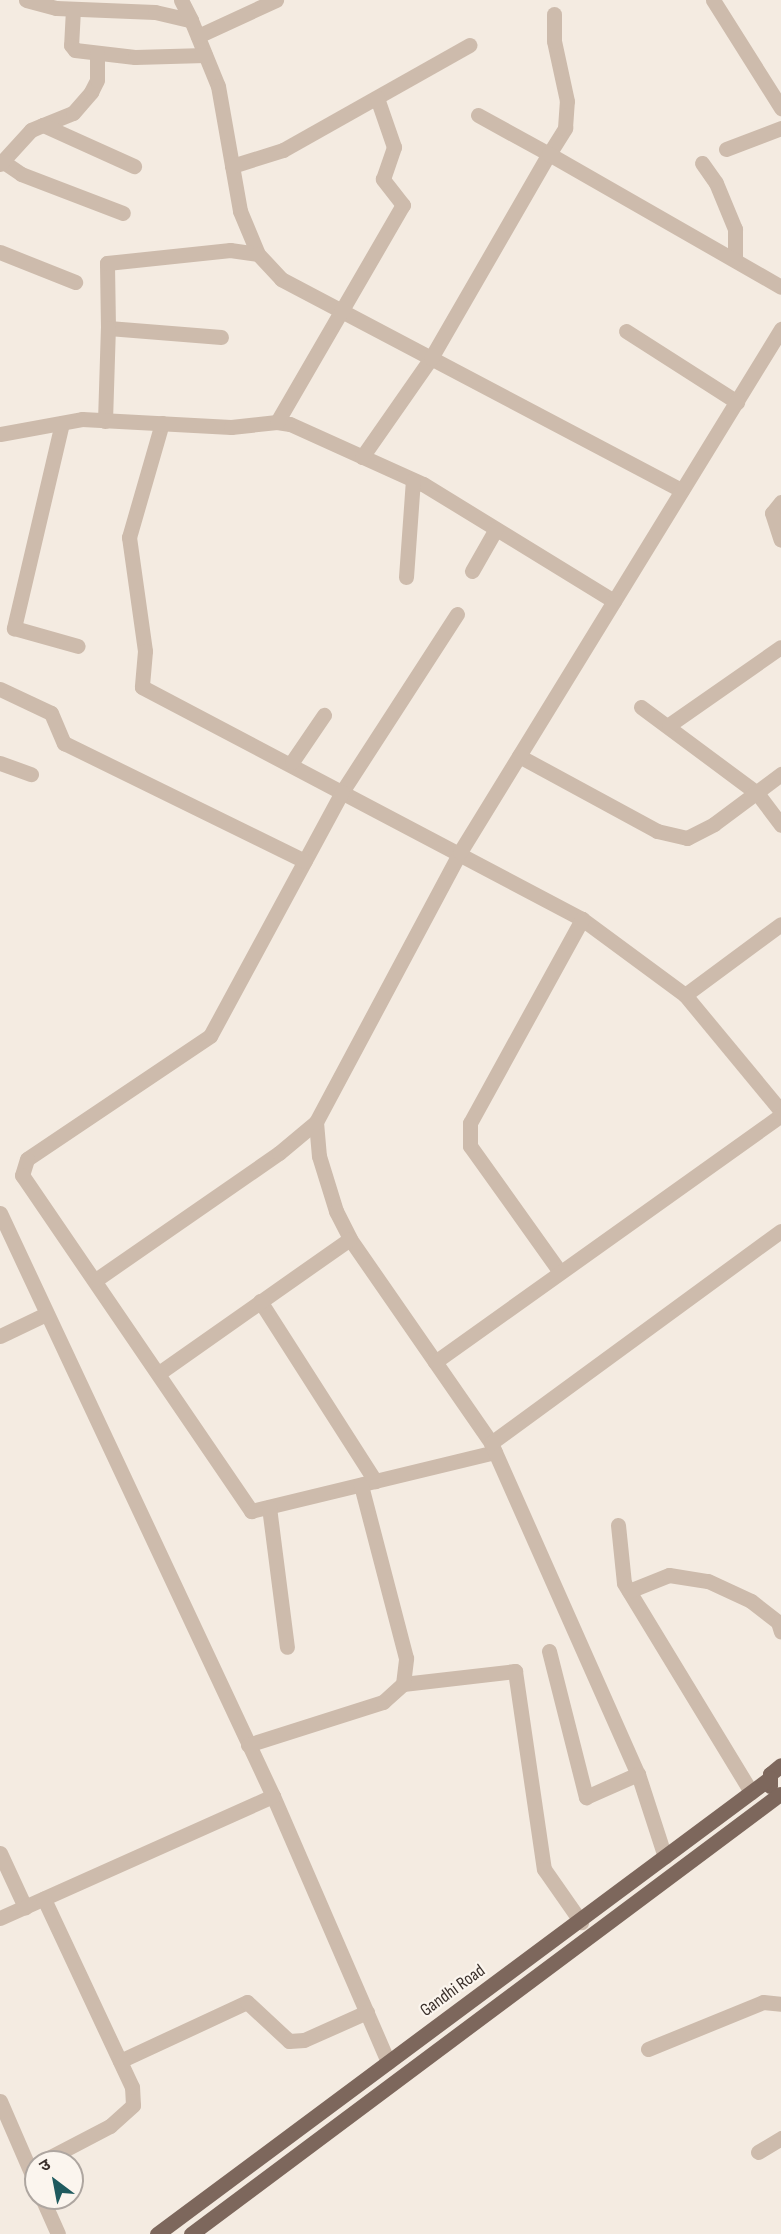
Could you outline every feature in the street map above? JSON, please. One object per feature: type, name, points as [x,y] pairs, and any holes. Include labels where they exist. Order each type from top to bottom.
[{"type":"main road","name":"Gandhi Road","points":[[157,2234],[581,1922],[770,1778],[781,1765]]},
{"type":"main road","points":[[770,1778],[769,1786],[780,1794]]},
{"type":"main road","name":"Gandhi Road","points":[[191,2234],[780,1794]]},
{"type":"street","points":[[26,0],[73,9],[155,12],[191,20]]},
{"type":"street","points":[[181,0],[218,86],[240,211],[258,254],[281,279],[682,490]]},
{"type":"street","points":[[198,36],[276,0]]},
{"type":"street","points":[[713,0],[781,108]]},
{"type":"street","points":[[73,9],[71,45],[97,54],[205,55]]},
{"type":"street","points":[[362,457],[431,358],[565,128],[567,101],[554,40],[554,14]]},
{"type":"street","points":[[232,166],[284,150],[470,45]]},
{"type":"street","points":[[97,54],[97,80],[91,92],[73,113],[31,130],[1,162],[21,174],[123,213]]},
{"type":"street","points":[[276,422],[403,205],[382,179],[394,147],[377,98]]},
{"type":"street","points":[[478,115],[781,287]]},
{"type":"street","points":[[43,125],[134,166]]},
{"type":"street","points":[[726,149],[781,128]]},
{"type":"street","points":[[702,163],[716,183],[735,229],[735,260]]},
{"type":"street","points":[[105,420],[108,328],[106,263],[230,250],[258,254]]},
{"type":"street","points":[[0,252],[75,282]]},
{"type":"street","points":[[108,328],[221,337]]},
{"type":"street","points":[[97,1280],[279,1153],[316,1122],[460,852],[781,329]]},
{"type":"street","points":[[626,331],[737,402]]},
{"type":"street","points":[[0,434],[62,423],[105,420],[231,427],[276,422],[413,480],[614,601]]},
{"type":"street","points":[[62,423],[14,628],[78,646]]},
{"type":"street","points":[[162,423],[129,537],[145,651],[142,687],[292,762],[342,792],[460,852],[582,919],[685,995],[781,1113],[435,1362]]},
{"type":"street","points":[[406,577],[413,480]]},
{"type":"street","points":[[781,502],[772,513],[781,540]]},
{"type":"street","points":[[472,571],[496,529]]},
{"type":"street","points":[[457,614],[342,792],[210,1036],[27,1159],[22,1175],[47,1216],[97,1280],[251,1511],[368,1483],[493,1448],[781,1231]]},
{"type":"street","points":[[669,725],[781,647]]},
{"type":"street","points":[[0,689],[51,713],[64,743],[305,861]]},
{"type":"street","points":[[641,707],[669,725],[757,793],[781,825]]},
{"type":"street","points":[[292,762],[324,715]]},
{"type":"street","points":[[519,756],[657,831],[687,838],[714,824],[781,774]]},
{"type":"street","points":[[0,763],[31,774]]},
{"type":"street","points":[[560,1272],[470,1146],[470,1123],[582,919]]},
{"type":"street","points":[[685,995],[781,924]]},
{"type":"street","points":[[316,1122],[319,1156],[350,1239],[493,1448],[638,1774],[665,1857]]},
{"type":"street","points":[[0,1213],[273,1796],[388,2062]]},
{"type":"street","points":[[159,1373],[350,1239]]},
{"type":"street","points":[[260,1301],[368,1483],[406,1658],[404,1684]]},
{"type":"street","points":[[0,1336],[46,1314]]},
{"type":"street","points":[[269,1507],[287,1647]]},
{"type":"street","points":[[618,1525],[629,1591],[751,1792]]},
{"type":"street","points":[[629,1591],[669,1575],[708,1581],[751,1601],[778,1622],[781,1632]]},
{"type":"street","points":[[549,1651],[586,1797],[638,1774]]},
{"type":"street","points":[[249,1745],[383,1702],[404,1684],[515,1671],[544,1869],[581,1922]]},
{"type":"street","points":[[0,1918],[273,1796]]},
{"type":"street","points":[[0,1853],[25,1907]]},
{"type":"street","points":[[44,1899],[132,2087],[133,2105],[128,2113],[62,2150]]},
{"type":"street","points":[[120,2061],[247,2002],[290,2041],[304,2040],[367,2012]]},
{"type":"street","points":[[648,2049],[763,2002],[781,2004]]},
{"type":"street","points":[[0,2100],[27,2150]]},
{"type":"street","points":[[759,2152],[781,2138]]},
{"type":"street","points":[[47,2210],[58,2234]]}]
